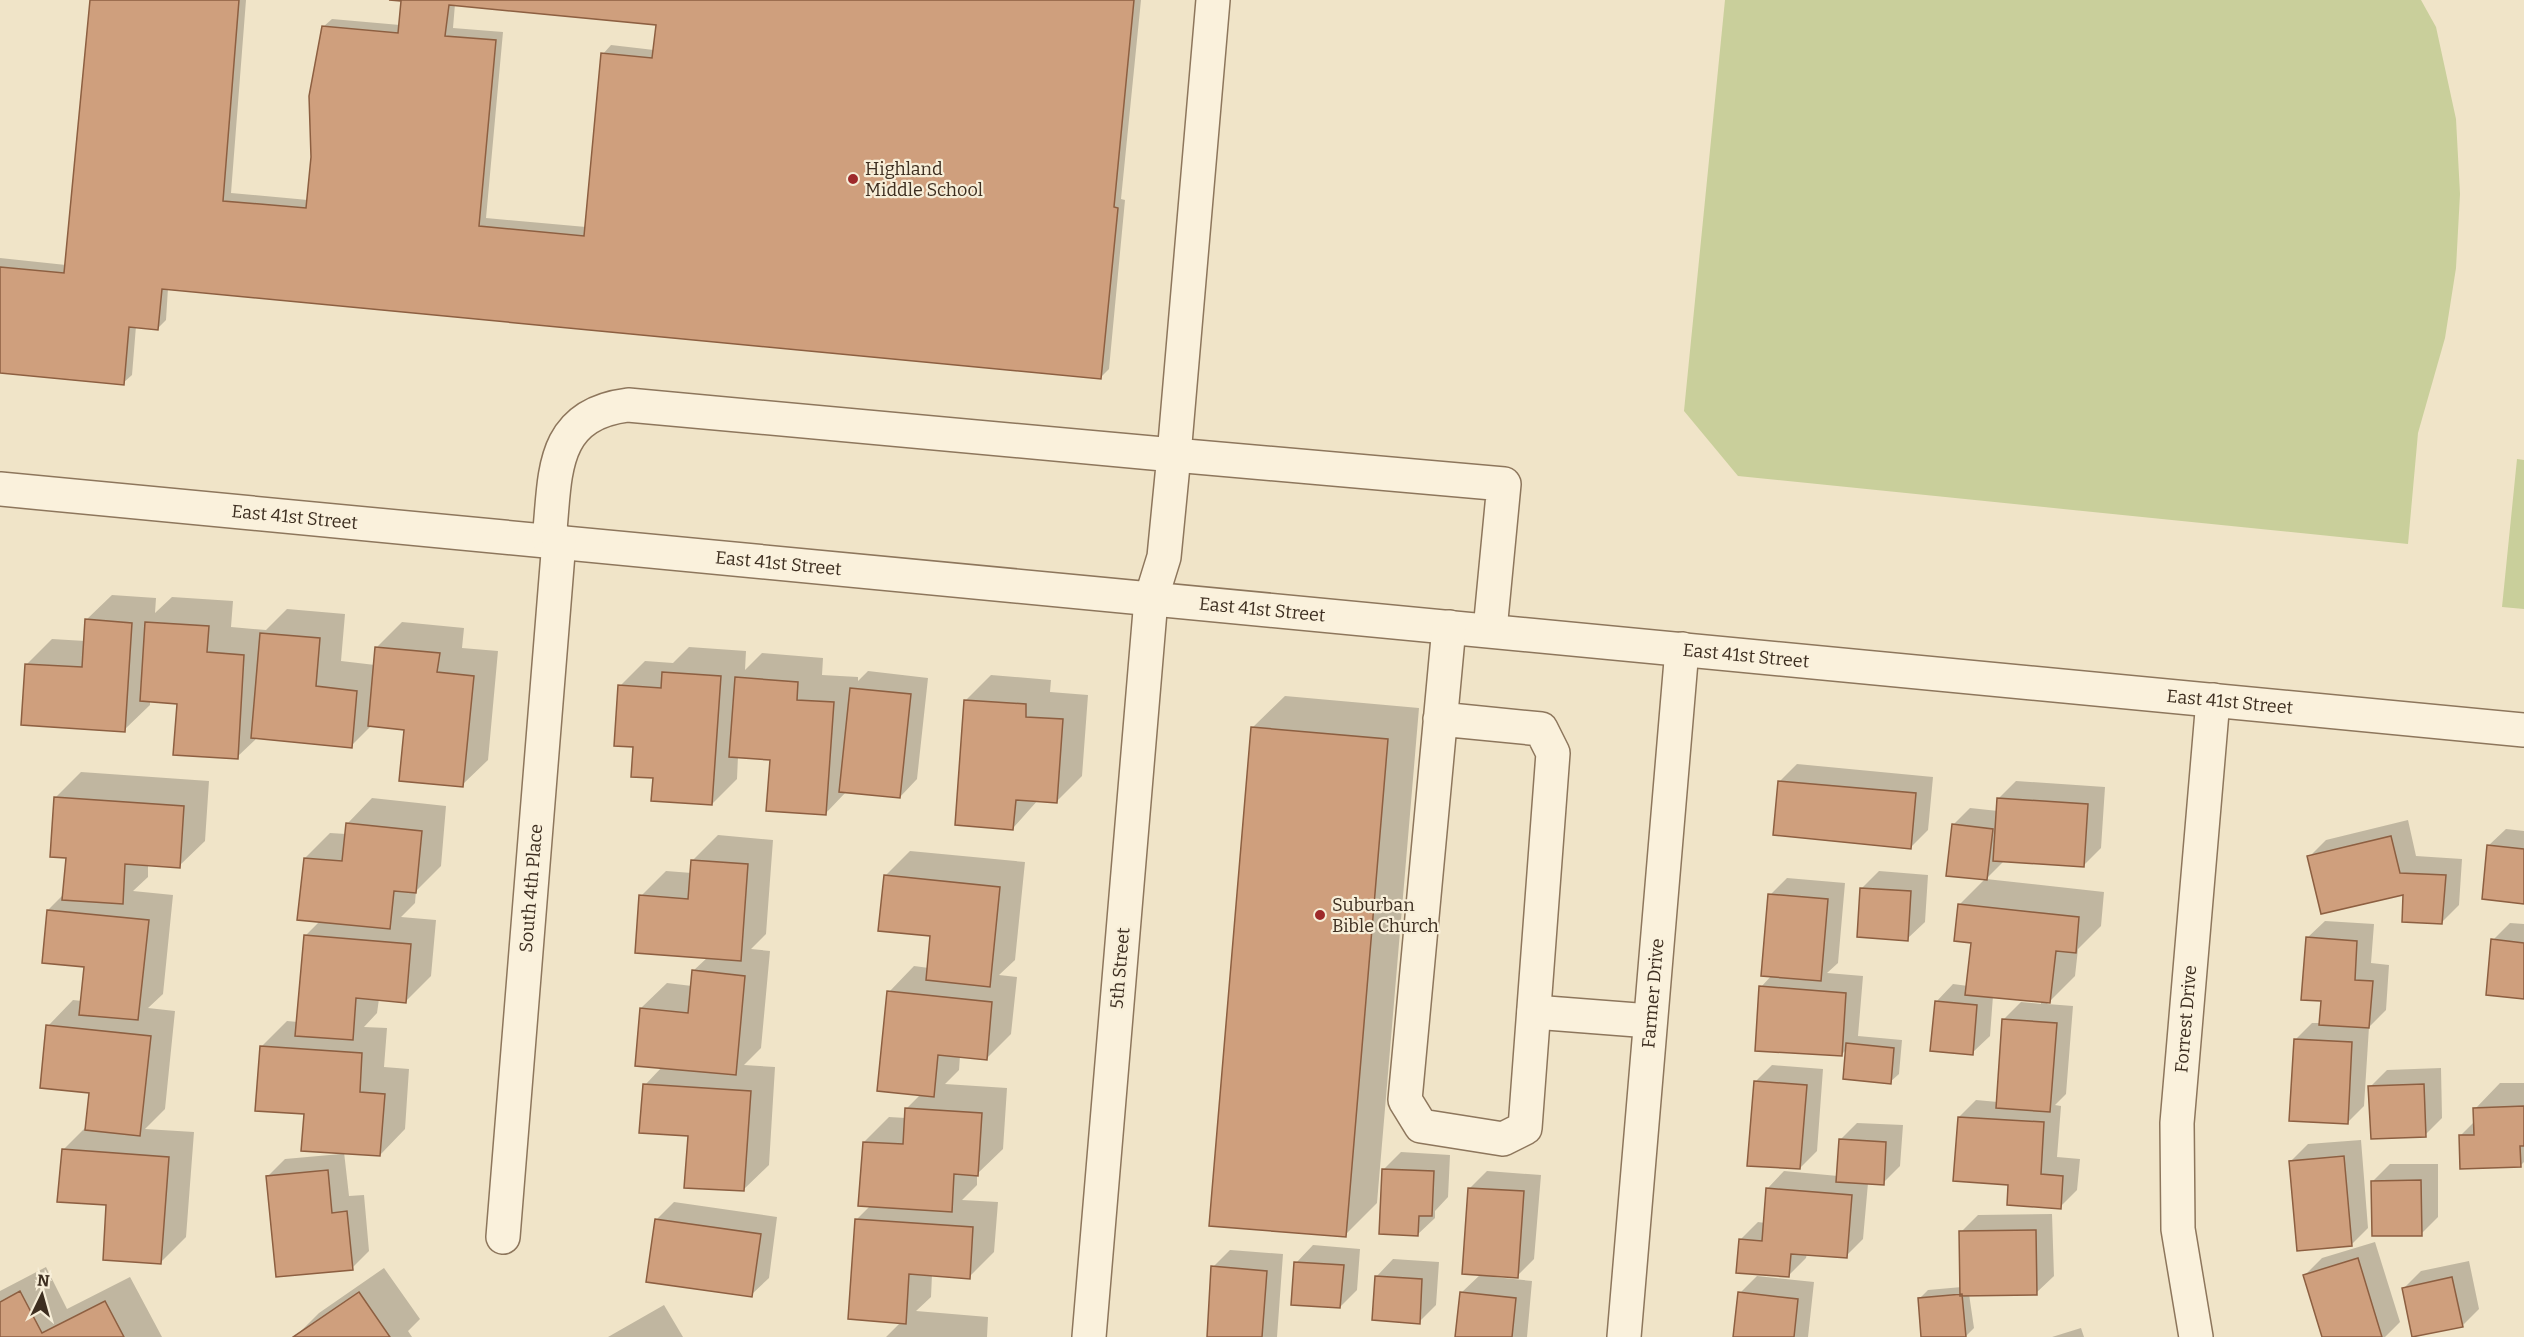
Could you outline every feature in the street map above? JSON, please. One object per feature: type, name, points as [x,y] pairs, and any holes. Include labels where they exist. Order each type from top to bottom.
[{"type":"street","name":"5th Street","points":[[1089,1337],[1151,599],[1164,557],[1213,0]]},
{"type":"street","name":"South 4th Place","points":[[503,1237],[560,450],[572,430],[589,418],[609,408],[628,405],[1504,484],[1490,630]]},
{"type":"street","name":"East 41st Street","points":[[0,489],[554,540],[2524,730]]},
{"type":"street","points":[[1440,719],[1541,729],[1553,753],[1525,1128],[1503,1139],[1421,1126],[1405,1100],[1440,719],[1449,627]]},
{"type":"street","name":"Farmer Drive","points":[[1624,1337],[1682,649]]},
{"type":"street","name":"Forrest Drive","points":[[2196,1337],[2178,1229],[2177,1123],[2213,700]]},
{"type":"street","points":[[1534,1012],[1650,1021]]},
{"type":"green space","points":[[1725,0],[2421,0],[2436,27],[2456,119],[2460,194],[2456,268],[2445,338],[2418,433],[2408,544],[1738,476],[1684,411]]},
{"type":"green space","points":[[2517,459],[2524,460],[2524,609],[2502,607]]},
{"type":"building","name":"Highland Middle School","points":[[90,0],[239,0],[223,201],[306,208],[311,157],[309,96],[322,26],[398,33],[401,1],[389,0],[1134,0],[1114,207],[1118,208],[1101,379],[162,289],[158,330],[129,327],[124,385],[0,373],[0,267],[64,273]],"holes":[[[449,5],[656,25],[652,58],[601,53],[584,236],[479,226],[496,40],[445,36]]]},
{"type":"building","points":[[85,619],[132,623],[125,732],[21,725],[25,664],[82,667]]},
{"type":"building","points":[[145,622],[209,626],[207,652],[244,655],[238,759],[173,755],[177,704],[140,701]]},
{"type":"building","points":[[260,633],[320,638],[316,686],[357,691],[352,748],[251,738]]},
{"type":"building","points":[[375,647],[440,653],[437,672],[474,676],[463,787],[399,781],[404,730],[368,726]]},
{"type":"building","points":[[662,672],[721,676],[712,805],[651,801],[653,778],[631,777],[633,747],[614,746],[618,685],[661,688]]},
{"type":"building","points":[[735,677],[798,682],[797,700],[834,702],[826,815],[766,811],[770,760],[729,757]]},
{"type":"building","points":[[850,688],[911,694],[900,798],[839,792]]},
{"type":"building","points":[[964,700],[1026,704],[1026,717],[1063,719],[1057,803],[1016,800],[1013,830],[955,825]]},
{"type":"building","points":[[1251,727],[1388,739],[1346,1237],[1209,1226]]},
{"type":"building","points":[[1778,781],[1916,793],[1911,849],[1773,835]]},
{"type":"building","points":[[54,797],[184,806],[180,868],[125,864],[123,904],[62,900],[66,858],[50,857]]},
{"type":"building","points":[[1997,798],[2088,804],[2084,867],[1993,861]]},
{"type":"building","points":[[346,823],[422,831],[416,893],[394,891],[390,929],[297,920],[304,858],[342,861]]},
{"type":"building","points":[[1952,824],[1993,829],[1987,880],[1946,876]]},
{"type":"building","points":[[2391,836],[2400,873],[2446,875],[2442,924],[2402,922],[2403,895],[2321,914],[2307,856]]},
{"type":"building","points":[[2487,845],[2524,849],[2524,904],[2482,899]]},
{"type":"building","points":[[691,860],[748,864],[741,961],[635,953],[639,895],[688,899]]},
{"type":"building","points":[[884,875],[1000,887],[990,987],[926,980],[930,936],[878,931]]},
{"type":"building","points":[[1860,888],[1911,891],[1908,941],[1857,937]]},
{"type":"building","points":[[1768,894],[1828,899],[1821,981],[1761,976]]},
{"type":"building","points":[[1958,904],[2079,917],[2076,953],[2056,951],[2050,1003],[1965,995],[1971,943],[1954,941]]},
{"type":"building","points":[[47,910],[149,920],[138,1020],[79,1015],[84,967],[42,963]]},
{"type":"building","points":[[304,935],[411,944],[406,1003],[356,998],[353,1040],[295,1036]]},
{"type":"building","points":[[2306,937],[2357,941],[2355,980],[2373,981],[2369,1028],[2319,1025],[2321,1001],[2301,1000]]},
{"type":"building","points":[[2491,939],[2524,943],[2524,999],[2486,995]]},
{"type":"building","points":[[692,970],[745,976],[736,1075],[635,1066],[640,1008],[688,1013]]},
{"type":"building","points":[[1759,986],[1846,993],[1842,1056],[1755,1051]]},
{"type":"building","points":[[887,991],[992,1002],[987,1060],[938,1055],[934,1097],[877,1091]]},
{"type":"building","points":[[1935,1001],[1977,1005],[1973,1055],[1930,1051]]},
{"type":"building","points":[[2002,1019],[2057,1023],[2050,1112],[1996,1108]]},
{"type":"building","points":[[46,1025],[151,1036],[140,1136],[85,1130],[89,1093],[40,1088]]},
{"type":"building","points":[[2294,1039],[2352,1042],[2348,1124],[2289,1121]]},
{"type":"building","points":[[1846,1043],[1894,1048],[1891,1084],[1843,1079]]},
{"type":"building","points":[[260,1046],[362,1053],[360,1092],[385,1094],[380,1156],[301,1151],[304,1114],[255,1111]]},
{"type":"building","points":[[1754,1081],[1807,1085],[1800,1169],[1747,1166]]},
{"type":"building","points":[[643,1084],[751,1091],[744,1191],[684,1188],[688,1136],[639,1133]]},
{"type":"building","points":[[2424,1084],[2426,1137],[2371,1139],[2368,1086]]},
{"type":"building","points":[[2524,1106],[2524,1146],[2520,1146],[2521,1167],[2460,1169],[2459,1135],[2474,1135],[2473,1108]]},
{"type":"building","points":[[905,1108],[982,1113],[978,1176],[954,1174],[952,1212],[858,1206],[863,1142],[903,1144]]},
{"type":"building","points":[[1958,1117],[2044,1122],[2041,1174],[2063,1176],[2061,1209],[2007,1205],[2008,1185],[1953,1181]]},
{"type":"building","points":[[1839,1139],[1886,1142],[1884,1185],[1836,1182]]},
{"type":"building","points":[[62,1149],[169,1157],[161,1264],[103,1260],[106,1205],[57,1202]]},
{"type":"building","points":[[2344,1156],[2352,1246],[2297,1251],[2289,1161]]},
{"type":"building","points":[[1382,1169],[1434,1171],[1432,1216],[1419,1216],[1418,1236],[1379,1234]]},
{"type":"building","points":[[328,1170],[332,1213],[347,1211],[353,1270],[276,1277],[266,1176]]},
{"type":"building","points":[[2421,1180],[2422,1236],[2372,1236],[2371,1181]]},
{"type":"building","points":[[1468,1188],[1524,1191],[1518,1278],[1462,1274]]},
{"type":"building","points":[[1766,1188],[1852,1195],[1847,1258],[1791,1254],[1789,1277],[1736,1273],[1739,1239],[1762,1241]]},
{"type":"building","points":[[655,1219],[761,1234],[752,1297],[646,1282]]},
{"type":"building","points":[[855,1219],[973,1227],[970,1279],[909,1274],[906,1324],[848,1319]]},
{"type":"building","points":[[2036,1230],[2037,1295],[1960,1296],[1959,1231]]},
{"type":"building","points":[[2358,1258],[2382,1337],[2322,1337],[2303,1275]]},
{"type":"building","points":[[1294,1262],[1344,1265],[1340,1308],[1291,1305]]},
{"type":"building","points":[[1211,1266],[1267,1271],[1262,1337],[1207,1337]]},
{"type":"building","points":[[1375,1276],[1422,1279],[1420,1324],[1372,1320]]},
{"type":"building","points":[[2452,1277],[2463,1327],[2412,1337],[2402,1288]]},
{"type":"building","points":[[20,1291],[42,1333],[105,1301],[124,1337],[0,1337],[0,1302]]},
{"type":"building","points":[[359,1292],[390,1337],[293,1337]]},
{"type":"building","points":[[1460,1292],[1516,1298],[1512,1337],[1455,1337]]},
{"type":"building","points":[[1738,1292],[1798,1299],[1794,1337],[1733,1337]]},
{"type":"building","points":[[1962,1294],[1966,1337],[1921,1337],[1918,1298]]},
{"type":"place","name":"Highland Middle School","points":[[853,179]]},
{"type":"place","name":"Suburban Bible Church","points":[[1320,915]]}]
